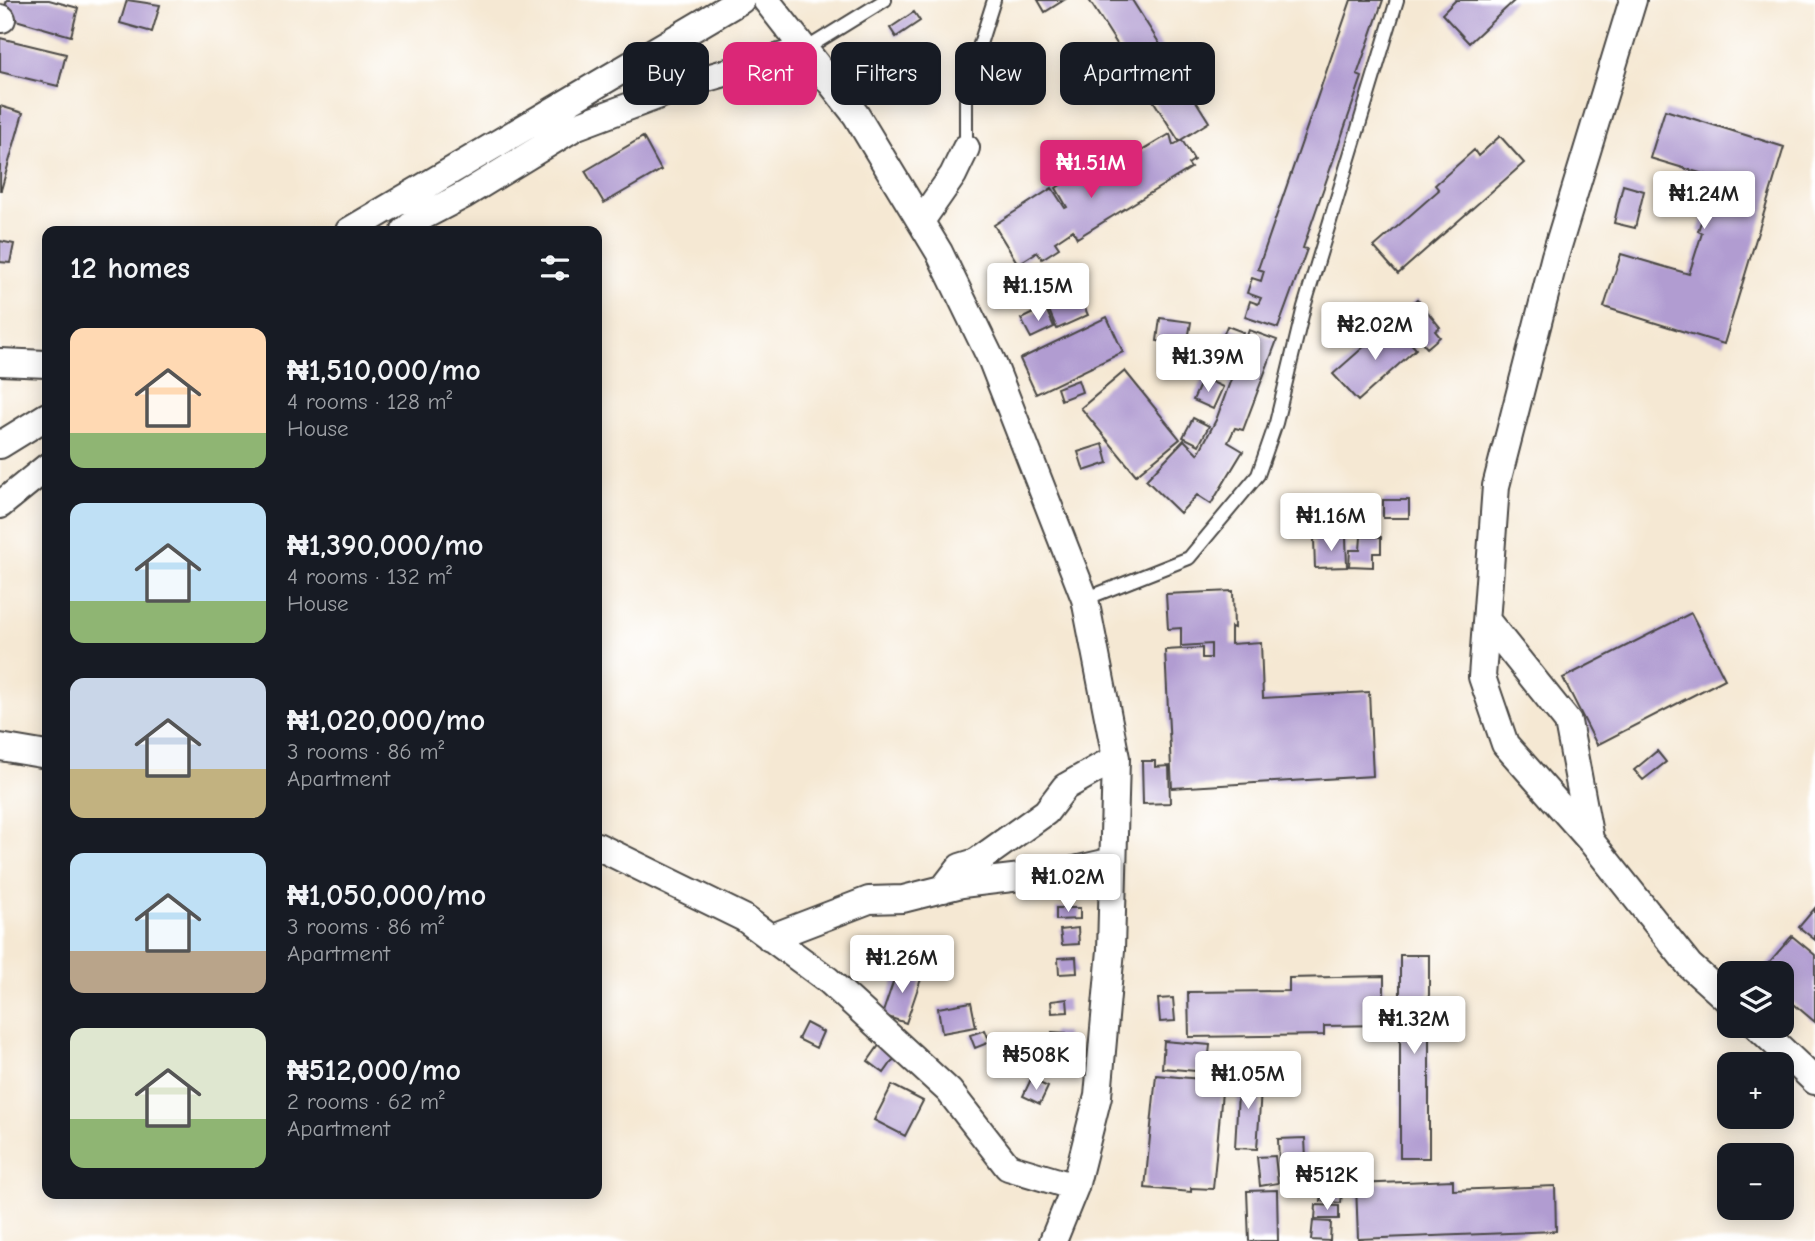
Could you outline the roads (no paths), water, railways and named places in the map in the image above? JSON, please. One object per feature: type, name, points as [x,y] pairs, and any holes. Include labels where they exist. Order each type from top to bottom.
[{"type":"street","points":[[357,226],[741,0]]},
{"type":"street","points":[[766,0],[798,42]]},
{"type":"street","points":[[1633,0],[1555,256],[1496,486],[1482,677],[1505,744],[1590,840],[1690,966],[1717,990]]},
{"type":"street","points":[[817,66],[856,114],[939,252],[992,361],[1085,598],[1116,758],[1111,950],[1098,1096],[1075,1187],[1053,1241]]},
{"type":"street","points":[[410,226],[577,126],[723,73]]},
{"type":"street","points":[[921,222],[953,175],[966,148]]},
{"type":"street","points":[[0,362],[42,364]]},
{"type":"street","points":[[0,445],[42,419]]},
{"type":"street","points":[[0,505],[42,471]]},
{"type":"street","points":[[1488,622],[1568,722],[1590,840]]},
{"type":"street","points":[[0,747],[42,754]]},
{"type":"street","points":[[943,889],[960,867],[976,862],[1046,812],[1065,788],[1116,758]]},
{"type":"street","points":[[602,848],[744,918],[828,980],[949,1091],[1008,1167],[1075,1187]]},
{"type":"street","points":[[770,938],[834,914],[851,904],[878,899],[903,899],[943,889],[1070,871],[1114,860]]},
{"type":"street","points":[[1770,1038],[1815,1081]]},
{"type":"lane","points":[[817,42],[886,0]]},
{"type":"lane","points":[[966,148],[967,88],[994,0]]},
{"type":"lane","points":[[1085,598],[1189,558],[1258,475],[1276,423],[1304,307],[1397,0]]}]
